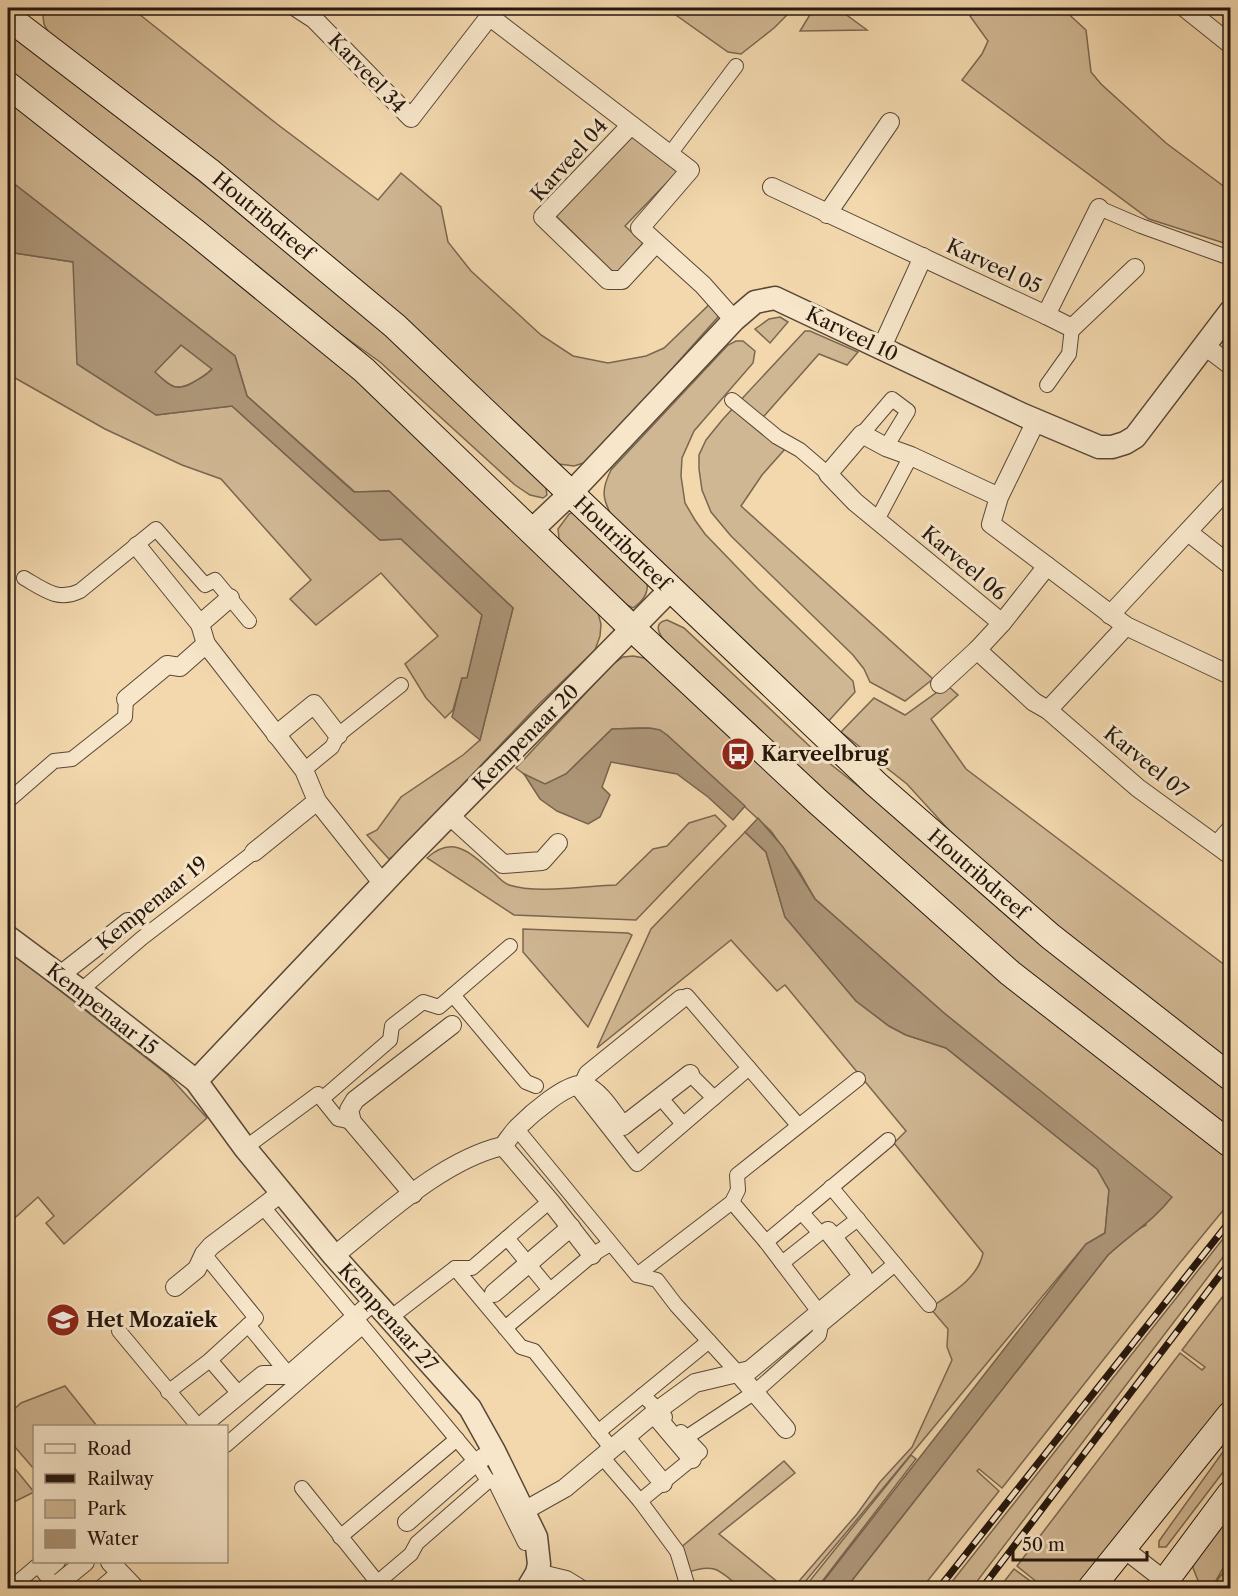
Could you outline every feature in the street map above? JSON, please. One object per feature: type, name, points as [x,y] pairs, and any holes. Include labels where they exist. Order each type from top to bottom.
[{"type":"main road","name":"Houtribdreef","points":[[11,17],[209,171],[386,319],[876,784],[1041,928],[1230,1077]]},
{"type":"main road","points":[[8,85],[195,231],[364,370],[817,801],[1010,973],[1230,1144]]},
{"type":"main road","points":[[1091,1588],[1230,1415]]},
{"type":"main road","points":[[1167,1586],[1230,1494]]},
{"type":"street","name":"Karveel 34","points":[[298,8],[314,20],[411,118],[493,12]]},
{"type":"street","points":[[1185,8],[1230,44]]},
{"type":"street","name":"Karveel 04","points":[[493,12],[690,170],[640,228],[703,285],[734,320]]},
{"type":"street","points":[[670,154],[736,66]]},
{"type":"street","points":[[827,214],[890,122]]},
{"type":"street","name":"Karveel 04","points":[[632,125],[543,217],[608,280],[622,280],[656,243]]},
{"type":"street","name":"Karveel 05","points":[[771,187],[1072,328]]},
{"type":"street","name":"Karveel 05","points":[[1046,315],[1099,208],[1141,226],[1230,258]]},
{"type":"street","name":"Karveel 05","points":[[881,349],[923,257]]},
{"type":"street","points":[[1047,385],[1069,354],[1072,328],[1135,268]]},
{"type":"street","name":"Karveel 10","points":[[532,530],[571,493],[734,320],[755,302],[775,298],[1036,421],[1099,447],[1112,447],[1135,437],[1230,312]]},
{"type":"street","points":[[1205,346],[1230,365]]},
{"type":"street","points":[[828,474],[892,399],[908,411],[886,447]]},
{"type":"street","name":"Karveel 06","points":[[732,400],[777,437],[800,450],[855,502],[1002,623],[1047,566]]},
{"type":"street","points":[[1036,421],[999,497],[991,524],[1126,626],[1230,675]]},
{"type":"street","points":[[862,434],[999,497]]},
{"type":"street","points":[[877,520],[911,456]]},
{"type":"street","points":[[1110,615],[1230,486]]},
{"type":"street","points":[[24,578],[48,592],[69,597],[80,591],[156,529],[205,585],[215,580],[249,621]]},
{"type":"street","points":[[1188,532],[1230,565]]},
{"type":"street","points":[[137,546],[200,624],[206,644],[304,770],[317,801],[383,884]]},
{"type":"street","name":"Kempenaar 20","points":[[196,1082],[449,815],[670,590]]},
{"type":"street","points":[[200,624],[230,598]]},
{"type":"street","points":[[940,684],[977,651],[1002,623]]},
{"type":"street","points":[[1048,710],[1126,626]]},
{"type":"street","points":[[8,801],[54,761],[72,759],[125,717],[126,699],[167,665],[180,667],[206,644]]},
{"type":"street","name":"Karveel 07","points":[[977,651],[1034,702],[1048,710],[1138,788],[1224,850],[1230,830]]},
{"type":"street","points":[[304,770],[332,747],[338,735],[401,685]]},
{"type":"street","points":[[276,735],[314,704],[338,735]]},
{"type":"street","points":[[254,852],[317,801]]},
{"type":"street","points":[[449,815],[503,864],[542,861],[558,843]]},
{"type":"street","name":"Kempenaar 19","points":[[80,991],[142,938],[254,852]]},
{"type":"street","name":"Kempenaar 19","points":[[59,976],[128,921]]},
{"type":"street","name":"Kempenaar 15","points":[[8,937],[196,1082]]},
{"type":"street","points":[[323,1098],[390,1040],[392,1026],[423,1002],[439,1007],[510,946]]},
{"type":"street","points":[[453,995],[526,1082],[536,1086]]},
{"type":"street","points":[[334,1256],[450,1167],[483,1151],[503,1146],[516,1128],[546,1103],[579,1085],[588,1074],[687,996],[798,1125]]},
{"type":"street","points":[[413,1194],[352,1122],[349,1110],[356,1100],[467,1012]]},
{"type":"street","points":[[579,1085],[637,1164],[748,1068]]},
{"type":"street","points":[[579,1085],[594,1090],[623,1126],[690,1074],[714,1098]]},
{"type":"street","points":[[637,1275],[732,1202],[738,1190],[736,1174],[858,1078]]},
{"type":"street","name":"Kempenaar 27","points":[[196,1082],[281,1193],[470,1408],[485,1456],[524,1511],[538,1543],[540,1560],[533,1581],[569,1581],[579,1588]]},
{"type":"street","points":[[245,1148],[318,1094],[338,1119],[352,1122]]},
{"type":"street","points":[[660,1097],[683,1124]]},
{"type":"street","points":[[516,1128],[637,1275],[657,1280],[786,1429]]},
{"type":"street","points":[[766,1242],[888,1140]]},
{"type":"street","points":[[503,1146],[592,1255]]},
{"type":"street","points":[[831,1187],[929,1305]]},
{"type":"street","points":[[175,1287],[198,1269],[204,1254],[281,1193]]},
{"type":"street","points":[[390,1318],[455,1268],[472,1268],[550,1201]]},
{"type":"street","points":[[732,1202],[766,1242],[819,1312]]},
{"type":"street","points":[[263,1207],[457,1439],[485,1456]]},
{"type":"street","points":[[524,1511],[565,1488],[656,1412],[695,1383],[750,1370],[863,1276],[827,1234],[801,1212]]},
{"type":"street","points":[[782,1263],[827,1234],[858,1219]]},
{"type":"street","points":[[489,1297],[571,1227]]},
{"type":"street","points":[[507,1238],[550,1290]]},
{"type":"street","points":[[505,1328],[592,1255],[610,1244]]},
{"type":"street","points":[[168,1392],[210,1360],[256,1318],[204,1254]]},
{"type":"street","points":[[682,1441],[755,1392],[819,1335],[821,1325],[895,1264]]},
{"type":"street","points":[[455,1268],[489,1297],[505,1328],[522,1347],[534,1351],[613,1448],[663,1483]]},
{"type":"street","points":[[228,1443],[294,1379],[358,1322],[375,1300]]},
{"type":"street","points":[[248,1325],[294,1379]]},
{"type":"street","points":[[119,1331],[168,1392],[201,1425],[263,1375],[294,1379]]},
{"type":"street","points":[[598,1432],[709,1341]]},
{"type":"street","points":[[210,1360],[240,1395]]},
{"type":"street","points":[[680,1364],[695,1383]]},
{"type":"street","points":[[640,1501],[692,1459],[682,1441],[643,1395]]},
{"type":"street","points":[[340,1537],[457,1439]]},
{"type":"street","points":[[613,1448],[640,1501],[677,1551],[688,1587]]},
{"type":"street","points":[[485,1456],[488,1481]]},
{"type":"street","points":[[407,1522],[485,1456]]},
{"type":"street","points":[[303,1488],[375,1586],[411,1554],[417,1543],[488,1481],[495,1482],[525,1543]]},
{"type":"street","points":[[1123,1548],[1167,1586]]},
{"type":"street","points":[[51,1583],[58,1563]]},
{"type":"street","points":[[51,1583],[83,1563]]},
{"type":"street","points":[[11,1588],[38,1565],[51,1583]]},
{"type":"street","points":[[100,1588],[115,1566],[135,1588]]},
{"type":"green space","points":[[42,8],[139,8],[139,14],[277,124],[378,200],[401,173],[441,207],[448,242],[471,271],[541,335],[573,356],[608,363],[646,356],[664,348],[713,301],[718,317],[590,461],[574,466],[559,464],[50,35],[44,24]]},
{"type":"green space","points":[[666,8],[794,8],[774,28],[741,54],[728,52]]},
{"type":"green space","points":[[814,8],[837,8],[867,30],[800,31]]},
{"type":"green space","points":[[977,8],[1062,8],[1086,30],[1091,72],[1101,84],[1166,143],[1230,191],[1230,245],[1149,219],[962,80],[982,54],[988,41],[970,16]]},
{"type":"green space","points":[[14,39],[20,40],[271,237],[412,356],[545,483],[547,495],[543,498],[530,495],[515,485],[380,362],[307,310],[8,72],[8,47]]},
{"type":"green space","points":[[8,100],[288,322],[363,386],[591,601],[598,613],[601,624],[595,650],[539,704],[396,855],[389,859],[367,835],[377,830],[401,797],[463,755],[480,740],[513,608],[389,491],[355,492],[247,396],[235,356],[8,179]]},
{"type":"green space","points":[[633,133],[679,170],[625,226],[643,243],[616,275],[554,214]]},
{"type":"green space","points":[[8,252],[73,262],[156,415],[232,406],[380,540],[401,539],[482,615],[467,679],[462,678],[453,710],[445,718],[426,698],[405,664],[438,636],[381,573],[316,625],[290,599],[311,580],[221,479],[182,465],[105,429],[8,374]]},
{"type":"green space","points":[[780,317],[788,322],[770,343],[755,329],[769,319]]},
{"type":"green space","points":[[805,331],[810,331],[858,352],[847,365],[819,354],[757,424],[785,449],[762,475],[741,506],[933,679],[905,701],[870,682],[864,669],[853,655],[731,536],[711,512],[702,490],[699,455],[706,440]]},
{"type":"green space","points":[[736,341],[743,341],[755,351],[753,363],[694,431],[682,458],[681,476],[685,503],[705,534],[853,681],[855,692],[826,724],[613,518],[605,500],[604,489],[611,470],[728,345]]},
{"type":"green space","points":[[181,345],[212,369],[186,386],[176,387],[154,372]]},
{"type":"green space","points":[[574,512],[647,582],[644,597],[633,608],[563,545],[558,529],[569,514]]},
{"type":"green space","points":[[667,620],[684,628],[819,755],[1156,1034],[1230,1090],[1230,1130],[1046,988],[862,829],[667,643],[658,630],[658,626]]},
{"type":"green space","points":[[623,657],[644,658],[664,673],[869,864],[1009,985],[1081,1044],[1230,1157],[1230,1202],[1002,1488],[979,1469],[977,1471],[999,1491],[922,1588],[846,1588],[1108,1255],[1135,1231],[1146,1225],[1022,1077],[944,1013],[815,899],[771,831],[667,735],[647,728],[612,729],[566,774],[545,785],[516,768],[612,665]]},
{"type":"green space","points":[[947,685],[958,695],[931,719],[966,769],[1230,969],[1230,1065],[978,862],[907,784],[841,732],[874,698],[905,715]]},
{"type":"green space","points":[[715,815],[726,826],[636,920],[514,915],[427,858],[446,847],[462,849],[505,883],[520,888],[547,889],[616,885],[653,849],[667,846],[689,823]]},
{"type":"green space","points":[[745,832],[766,852],[785,917],[856,1001],[889,1026],[906,1035],[946,1048],[1097,1169],[1109,1190],[1105,1233],[1086,1244],[800,1588],[793,1588],[857,1514],[880,1482],[912,1447],[952,1360],[947,1347],[948,1329],[930,1308],[969,1278],[975,1271],[983,1253],[894,1143],[906,1131],[785,985],[777,991],[731,940],[597,1048],[651,929]]},
{"type":"green space","points":[[523,929],[632,935],[588,1027],[523,952]]},
{"type":"green space","points":[[8,950],[168,1075],[207,1118],[64,1244],[46,1223],[54,1216],[38,1197],[8,1224]]},
{"type":"green space","points":[[1230,1230],[1230,1248],[972,1588],[947,1588]]},
{"type":"green space","points":[[1230,1287],[1230,1407],[1078,1588],[999,1588],[1014,1569],[1036,1585],[1038,1583],[1017,1566],[1180,1353],[1202,1370],[1205,1367],[1182,1350]]},
{"type":"green space","points":[[65,1386],[96,1425],[33,1425],[33,1468],[8,1439],[8,1415],[21,1403]]},
{"type":"green space","points":[[1230,1442],[1230,1463],[1166,1547],[1159,1547],[1159,1541]]},
{"type":"green space","points":[[911,1455],[916,1459],[817,1588],[804,1588]]},
{"type":"green space","points":[[8,1460],[33,1492],[8,1505]]},
{"type":"green space","points":[[784,1461],[795,1473],[719,1534],[785,1588],[741,1588],[723,1574],[712,1569],[698,1569],[689,1572],[673,1554]]},
{"type":"green space","points":[[1230,1504],[1230,1556],[1214,1584],[1230,1564],[1230,1588],[1201,1588],[1193,1568],[1195,1556]]},
{"type":"water","points":[[8,179],[235,356],[247,396],[354,492],[389,491],[513,608],[480,740],[452,717],[462,678],[467,678],[482,615],[401,539],[380,540],[232,406],[156,415],[77,364],[73,262],[8,252]],"holes":[[[181,345],[212,369],[200,379],[180,387],[172,386],[155,372]]]},
{"type":"water","points":[[612,729],[660,730],[667,735],[745,806],[733,820],[708,797],[677,774],[611,762],[602,787],[610,795],[600,817],[588,824],[557,811],[540,799],[524,774],[545,784],[566,774]]},
{"type":"water","points":[[758,818],[783,847],[815,899],[944,1013],[1172,1197],[1165,1206],[1108,1255],[846,1588],[818,1588],[1086,1244],[1105,1233],[1109,1190],[1097,1169],[946,1048],[906,1035],[889,1026],[856,1001],[785,917],[766,852],[745,832]]},
{"type":"railway","points":[[939,1588],[1230,1221]]},
{"type":"railway","points":[[982,1588],[1230,1262]]},
{"type":"place","name":"Karveelbrug","points":[[738,754]]},
{"type":"place","name":"Het Mozaïek","points":[[63,1320]]}]
